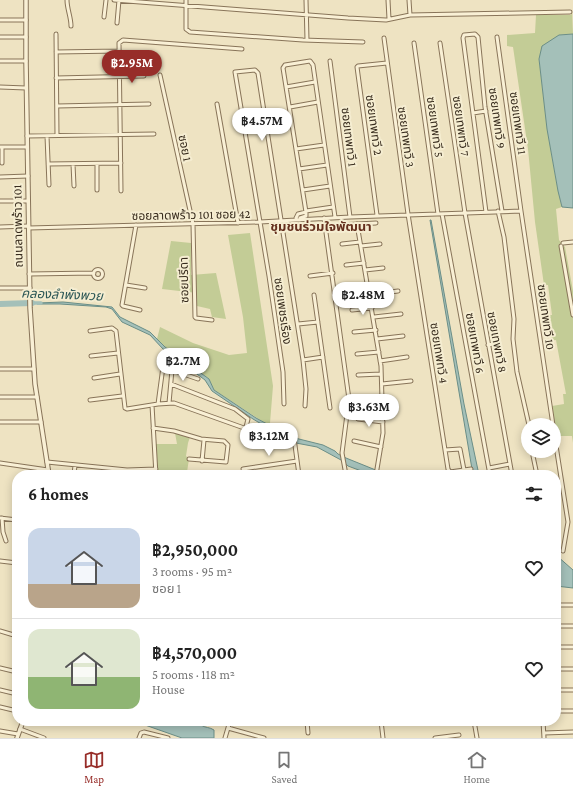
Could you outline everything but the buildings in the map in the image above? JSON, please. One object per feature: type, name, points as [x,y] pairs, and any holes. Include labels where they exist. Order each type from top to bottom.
[{"type":"street","name":"ถนนลาดพร้าว 101","points":[[26,0],[30,308],[37,397],[48,470]]},
{"type":"street","points":[[67,0],[71,26]]},
{"type":"street","points":[[104,17],[106,0]]},
{"type":"street","points":[[114,0],[384,20],[410,15],[570,12]]},
{"type":"street","points":[[117,23],[119,0]]},
{"type":"street","points":[[186,0],[186,29],[190,32],[307,40],[363,42]]},
{"type":"street","points":[[306,0],[307,40]]},
{"type":"street","points":[[388,0],[389,19]]},
{"type":"street","points":[[409,0],[410,15]]},
{"type":"street","points":[[0,20],[26,20]]},
{"type":"street","points":[[56,34],[57,136]]},
{"type":"street","name":"ซอยเทพทวี 9","points":[[473,113],[463,38],[465,35],[470,34],[475,34],[478,37],[486,111],[502,211]]},
{"type":"street","points":[[0,37],[26,37]]},
{"type":"street","name":"ซอยเทพทวี 11","points":[[498,37],[521,211]]},
{"type":"street","name":"ซอยเทพทวี 3","points":[[384,38],[408,214]]},
{"type":"street","points":[[122,191],[119,43],[123,40],[242,49]]},
{"type":"street","name":"ซอยเทพทวี 7","points":[[440,42],[465,213]]},
{"type":"street","name":"ซอยเทพทวี 5","points":[[414,43],[438,214]]},
{"type":"street","points":[[56,52],[119,51]]},
{"type":"street","points":[[0,61],[26,61]]},
{"type":"street","points":[[299,220],[300,218],[306,216],[306,212],[284,66],[310,61],[312,63],[335,217]]},
{"type":"street","name":"ซอยเทพทวี 1","points":[[330,61],[350,216]]},
{"type":"street","name":"ซอยเทพทวี 2","points":[[377,216],[357,68],[358,66],[387,62]]},
{"type":"street","name":"ซอยเพชรเรือง","points":[[282,222],[258,73],[254,70],[235,72],[269,276],[283,372],[284,404]]},
{"type":"street","name":"ซอย 1","points":[[160,75],[193,224]]},
{"type":"street","points":[[56,78],[144,76]]},
{"type":"street","points":[[286,87],[315,82]]},
{"type":"street","points":[[0,87],[26,88]]},
{"type":"street","points":[[290,107],[318,102]]},
{"type":"street","points":[[57,106],[149,104]]},
{"type":"street","points":[[217,104],[238,223]]},
{"type":"street","points":[[486,111],[473,113],[486,212]]},
{"type":"street","points":[[27,136],[154,134]]},
{"type":"street","points":[[47,136],[49,184]]},
{"type":"street","points":[[296,149],[324,145]]},
{"type":"street","points":[[2,163],[1,147],[27,147]]},
{"type":"street","points":[[48,164],[121,163]]},
{"type":"street","points":[[73,164],[74,186]]},
{"type":"street","points":[[97,164],[97,190]]},
{"type":"street","points":[[299,169],[327,165]]},
{"type":"street","points":[[0,176],[28,176]]},
{"type":"street","points":[[303,190],[330,186]]},
{"type":"street","points":[[0,201],[28,201]]},
{"type":"street","points":[[306,212],[333,207]]},
{"type":"street","points":[[498,211],[504,237],[514,318],[513,338],[517,372],[527,418]]},
{"type":"street","name":"ซอยลาดพร้าว 101 ซอย 42","points":[[0,227],[282,222],[350,216],[521,211]]},
{"type":"street","name":"ซอยเทพทวี 10","points":[[521,211],[552,418]]},
{"type":"street","name":"ซอยเทพทวี 8","points":[[465,213],[511,470]]},
{"type":"street","name":"ซอยเทพทวี 4","points":[[408,214],[448,470]]},
{"type":"street","name":"ซอยเทพทวี 6","points":[[442,214],[489,468]]},
{"type":"street","points":[[324,218],[333,273],[349,400],[342,455],[345,470]]},
{"type":"street","points":[[282,222],[303,360],[306,389],[305,406]]},
{"type":"street","points":[[339,225],[376,223]]},
{"type":"street","name":"ซอยปรีดา","points":[[193,224],[195,317],[212,320]]},
{"type":"street","points":[[357,224],[376,330],[382,384],[383,422],[381,449],[377,470]]},
{"type":"street","points":[[136,225],[122,306],[140,310]]},
{"type":"street","points":[[573,242],[562,245],[573,315]]},
{"type":"street","points":[[342,244],[380,244]]},
{"type":"street","points":[[346,265],[364,263]]},
{"type":"street","points":[[365,270],[383,268]]},
{"type":"street","points":[[310,276],[333,273]]},
{"type":"street","points":[[29,274],[94,274]]},
{"type":"street","points":[[126,285],[145,288]]},
{"type":"street","points":[[349,288],[368,286]]},
{"type":"street","points":[[0,288],[30,288]]},
{"type":"street","points":[[370,295],[398,291]]},
{"type":"street","points":[[314,295],[330,408]]},
{"type":"street","points":[[352,310],[372,308]]},
{"type":"street","points":[[374,318],[400,314]]},
{"type":"street","points":[[298,324],[318,322]]},
{"type":"street","points":[[90,331],[114,329],[116,331],[122,396],[124,406],[127,409],[174,403],[244,428],[246,427],[248,419],[235,409],[171,384]]},
{"type":"street","points":[[354,332],[376,330]]},
{"type":"street","points":[[377,339],[403,336]]},
{"type":"street","points":[[488,345],[498,343]]},
{"type":"street","points":[[158,404],[164,352]]},
{"type":"street","points":[[357,354],[379,352]]},
{"type":"street","points":[[91,356],[118,353]]},
{"type":"street","points":[[303,360],[323,357]]},
{"type":"street","points":[[380,361],[407,357]]},
{"type":"street","points":[[0,369],[34,369]]},
{"type":"street","points":[[169,403],[173,370],[198,379]]},
{"type":"street","points":[[94,378],[120,374]]},
{"type":"street","points":[[358,375],[381,374]]},
{"type":"street","points":[[382,384],[411,381]]},
{"type":"street","points":[[90,400],[122,396]]},
{"type":"street","points":[[0,397],[37,397]]},
{"type":"street","points":[[359,397],[382,397]]},
{"type":"street","points":[[47,462],[127,470],[156,469],[152,405]]},
{"type":"street","points":[[358,419],[383,422]]},
{"type":"street","points":[[0,422],[41,422]]},
{"type":"street","points":[[153,428],[174,431],[204,440],[224,441],[228,445],[226,462],[189,459]]},
{"type":"street","points":[[294,438],[298,470]]},
{"type":"street","points":[[202,461],[204,440]]},
{"type":"street","points":[[354,441],[381,449]]},
{"type":"street","points":[[445,450],[460,449],[464,470]]},
{"type":"street","points":[[533,458],[536,470]]},
{"type":"street","points":[[558,458],[560,470]]},
{"type":"street","points":[[243,468],[297,461]]},
{"type":"street","points":[[0,464],[48,470]]},
{"type":"street","points":[[489,468],[510,464]]},
{"type":"street","points":[[74,470],[75,465]]},
{"type":"street","name":"ซอยเทพทวี 4","points":[[464,470],[471,469]]},
{"type":"street","points":[[561,478],[568,522],[563,551]]},
{"type":"street","points":[[6,541],[2,532],[1,518],[12,519]]},
{"type":"street","points":[[0,561],[12,562]]},
{"type":"street","points":[[561,605],[573,605]]},
{"type":"street","points":[[561,626],[573,626]]},
{"type":"street","points":[[0,631],[12,635]]},
{"type":"street","points":[[561,647],[573,647]]},
{"type":"street","points":[[0,668],[12,671]]},
{"type":"street","points":[[561,669],[573,669]]},
{"type":"street","points":[[0,690],[12,693]]},
{"type":"street","points":[[561,690],[573,690]]},
{"type":"street","points":[[0,707],[12,710]]},
{"type":"street","points":[[561,711],[573,711]]},
{"type":"street","points":[[0,730],[18,736],[21,726]]},
{"type":"street","points":[[307,726],[308,733]]},
{"type":"street","points":[[382,726],[383,738]]},
{"type":"street","points":[[475,726],[477,738]]},
{"type":"street","points":[[543,726],[544,738]]},
{"type":"street","points":[[225,738],[228,728],[264,738]]},
{"type":"street","points":[[20,729],[44,738]]},
{"type":"street","points":[[139,738],[141,733],[147,732],[168,738]]},
{"type":"street","points":[[544,733],[573,732]]},
{"type":"street","points":[[435,738],[459,735]]},
{"type":"green space","points":[[572,10],[573,34],[559,35],[539,59],[551,152],[562,207],[556,209],[559,240],[565,247],[573,291],[573,443],[572,436],[561,436],[561,418],[554,418],[552,406],[564,404],[563,394],[566,394],[556,340],[552,341],[547,315],[552,315],[548,285],[544,285],[535,222],[528,149],[513,47],[507,46],[507,35],[535,33],[536,15],[571,15]]},
{"type":"green space","points":[[250,233],[273,386],[270,423],[268,425],[214,390],[209,379],[165,347],[157,339],[160,327],[193,343],[229,355],[247,353],[243,317],[228,235]]},
{"type":"green space","points":[[171,241],[191,243],[191,275],[216,273],[226,319],[212,317],[210,309],[197,306],[197,293],[162,289]]},
{"type":"green space","points":[[175,433],[190,437],[186,456],[189,459],[187,470],[157,470],[156,444],[177,444]]},
{"type":"water","points":[[573,34],[573,208],[562,207],[558,191],[547,129],[539,59],[542,46],[559,35]]},
{"type":"water","points":[[430,220],[464,404],[478,470],[472,470]]},
{"type":"water","points":[[63,302],[112,307],[120,317],[150,332],[165,347],[209,379],[214,390],[256,418],[291,437],[323,445],[346,458],[376,470],[359,470],[348,466],[341,460],[317,447],[296,443],[253,419],[212,391],[205,380],[163,349],[150,335],[122,322],[112,309],[106,307],[37,303]]},
{"type":"water","points":[[561,559],[573,570],[573,588],[561,587]]},
{"type":"water","points":[[148,726],[203,726],[214,730],[214,738],[182,738]]},
{"type":"waterway","name":"คลองลำพังพวย","points":[[32,303],[41,303]]},
{"type":"waterway","name":"คลองลำพังพวย","points":[[0,304],[32,303]]},
{"type":"district","name":"ชุมชนร่วมใจพัฒนา","points":[[321,226]]}]
